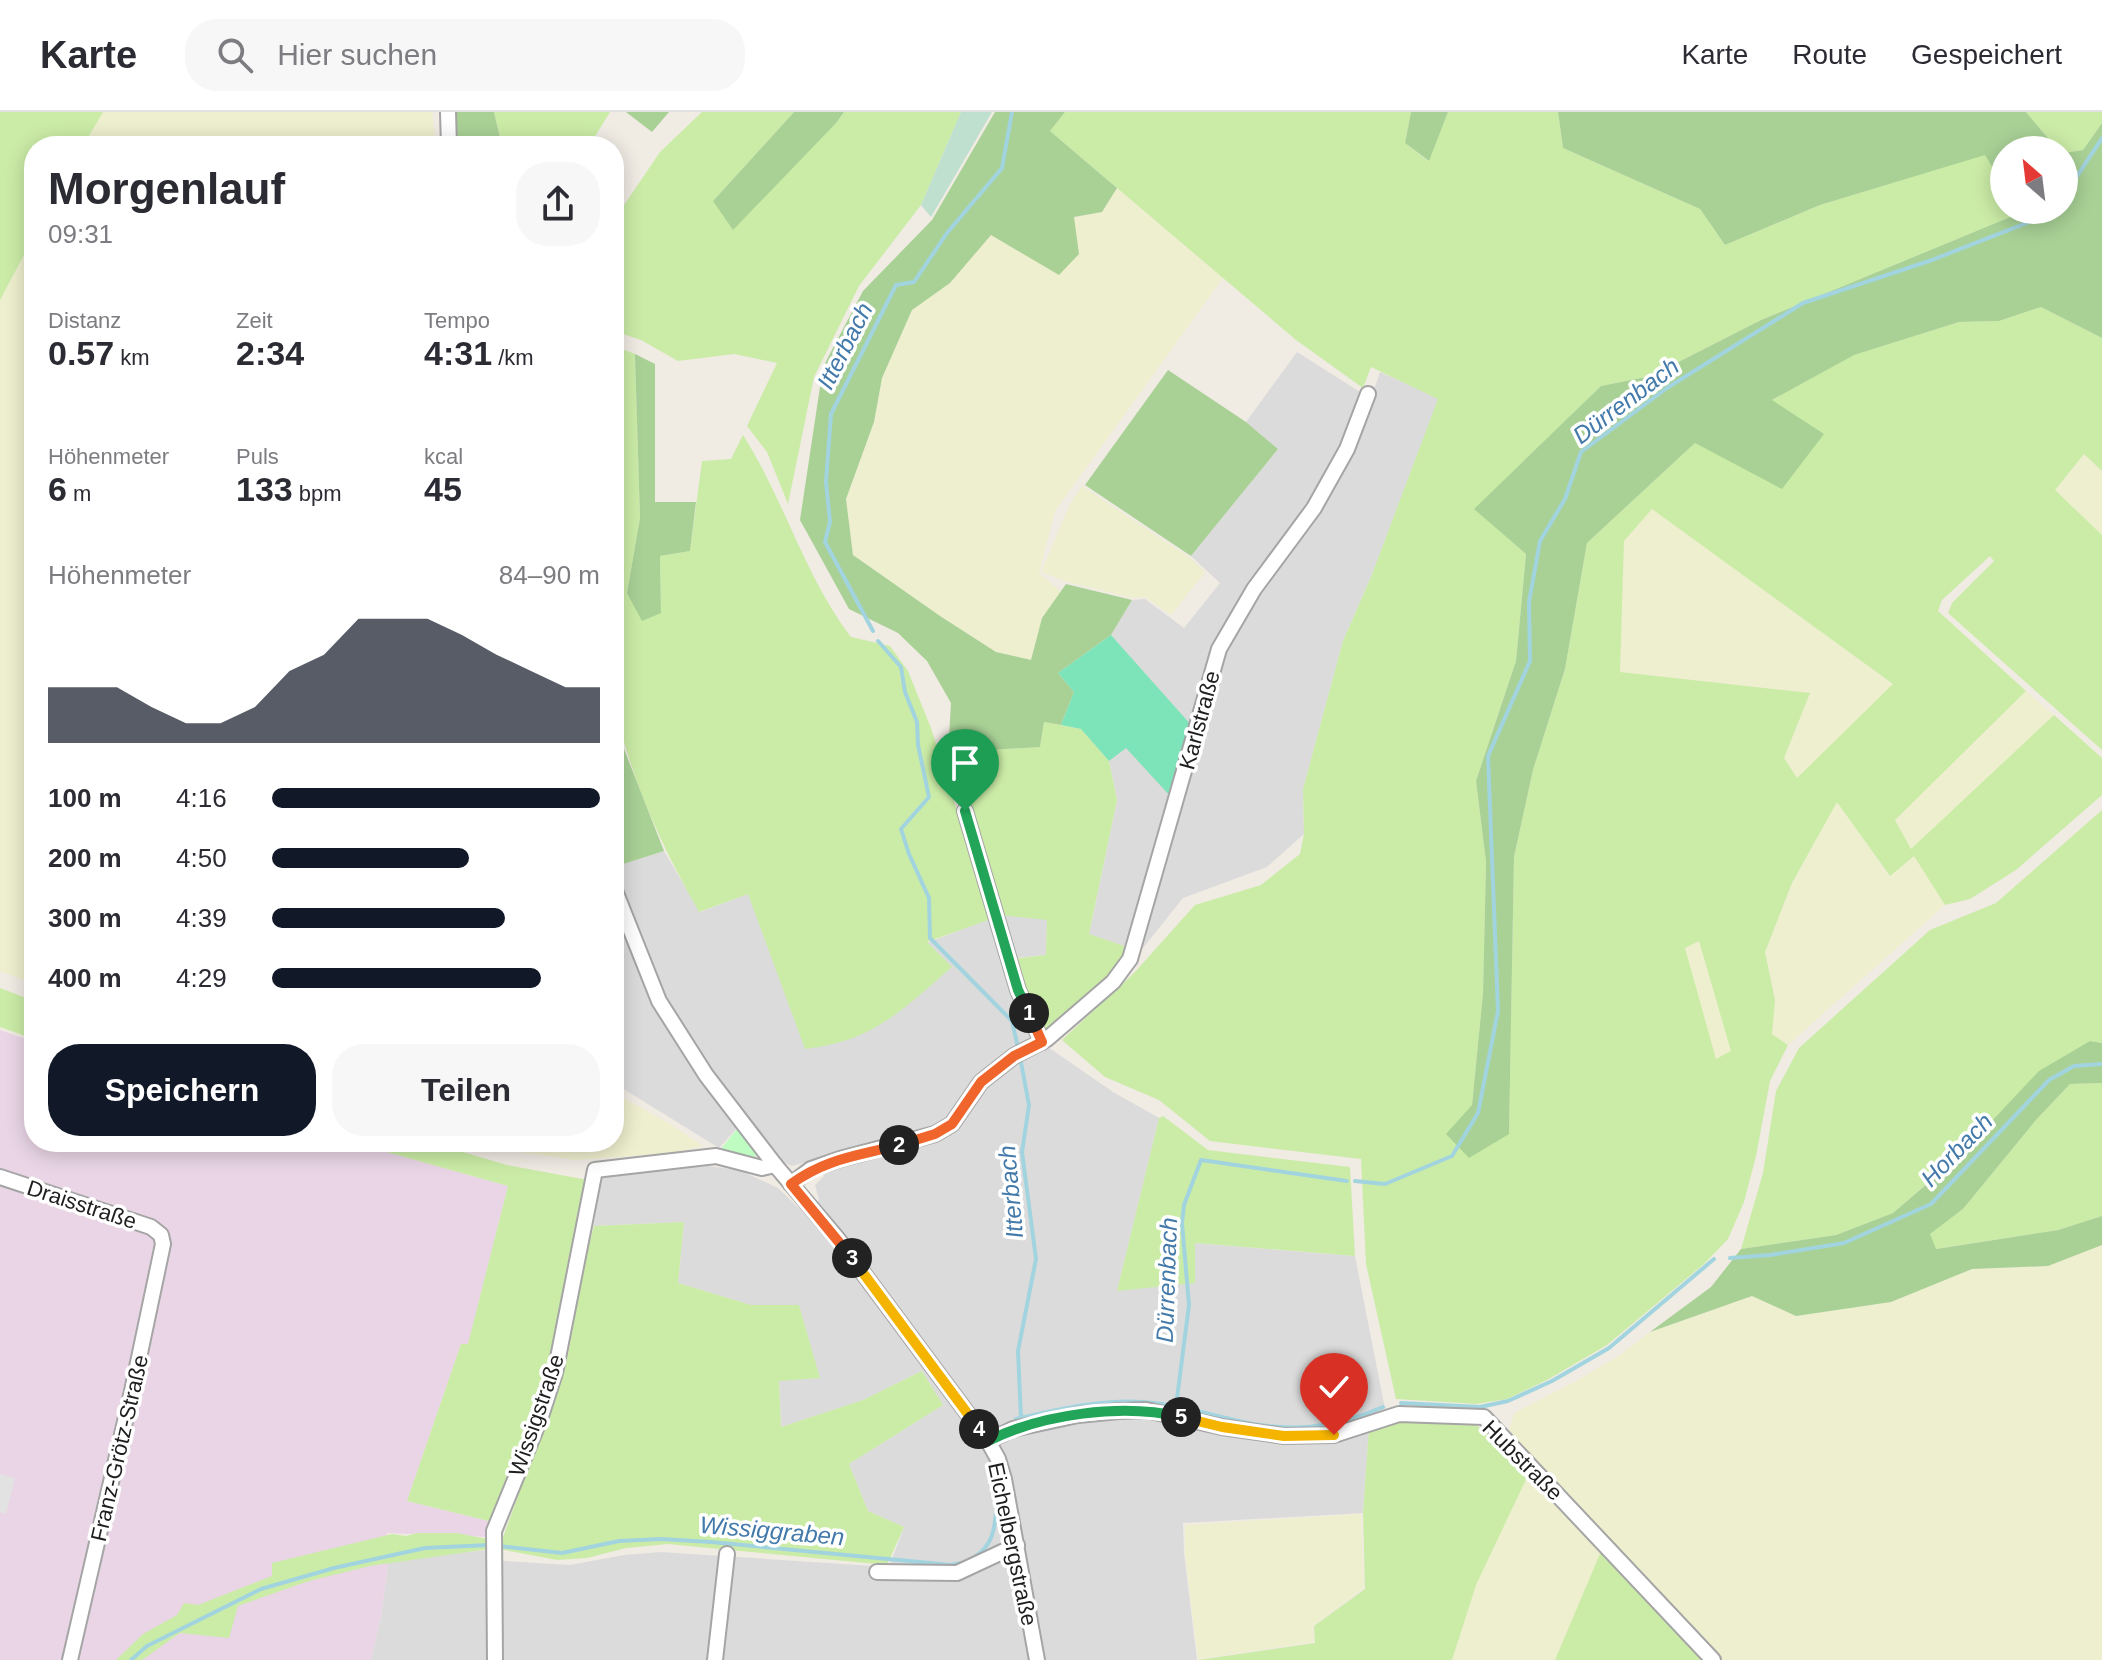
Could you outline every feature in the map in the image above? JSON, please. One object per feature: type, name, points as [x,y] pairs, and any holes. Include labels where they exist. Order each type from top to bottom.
[{"type":"street","points":[[448,112],[449,136]]},
{"type":"street","name":"Karlstraße","points":[[791,1184],[811,1169],[935,1134],[952,1124],[981,1082],[1014,1056],[1036,1046],[1113,982],[1130,959],[1219,649],[1254,589],[1314,508],[1347,449],[1368,394]]},
{"type":"street","points":[[965,811],[1036,1046]]},
{"type":"street","name":"Eichelbergstraße","points":[[624,913],[659,1001],[706,1075],[775,1165],[837,1238],[988,1441],[998,1459],[1037,1660]]},
{"type":"street","name":"Wissigstraße","points":[[495,1660],[494,1531],[540,1419],[555,1373],[595,1170],[716,1156],[762,1168],[775,1165]]},
{"type":"street","name":"Draisstraße","points":[[0,1177],[151,1227],[161,1235]]},
{"type":"street","name":"Franz-Grötz-Straße","points":[[70,1660],[163,1253],[161,1235]]},
{"type":"street","name":"Hubstraße","points":[[988,1441],[1013,1429],[1078,1415],[1119,1411],[1146,1410],[1222,1427],[1284,1436],[1334,1435],[1399,1414],[1484,1417],[1713,1660]]},
{"type":"street","points":[[877,1572],[957,1573],[1017,1545]]},
{"type":"street","points":[[715,1660],[727,1554]]},
{"type":"shaded area","points":[[1297,352],[1371,399],[1380,372],[1439,398],[1371,577],[1343,641],[1303,789],[1304,834],[1267,867],[1183,898],[1143,948],[1127,947],[1089,935],[1117,800],[1109,761],[1125,747],[1199,735],[1111,635],[1132,600],[1145,599],[1184,628],[1220,583],[1191,556],[1278,449],[1246,422]]},
{"type":"shaded area","points":[[664,851],[700,912],[748,894],[951,967],[927,943],[999,915],[1047,919],[1046,955],[1006,959],[1032,1036],[1113,1092],[1159,1118],[1117,1291],[1194,1243],[1355,1256],[1385,1409],[1367,1415],[1369,1428],[1363,1513],[1183,1523],[1197,1660],[371,1660],[389,1559],[488,1550],[489,1560],[570,1565],[661,1552],[889,1567],[904,1527],[868,1511],[849,1464],[943,1405],[922,1371],[863,1400],[781,1427],[779,1380],[819,1378],[799,1305],[751,1305],[678,1283],[684,1222],[594,1226],[600,1176],[708,1166],[739,1170],[778,1188],[804,1213],[819,1200],[815,1185],[824,1176],[815,1160],[792,1166],[783,1162],[747,1117],[719,1148],[624,1089],[624,864]]},
{"type":"shaded area","points":[[0,1030],[24,1038],[24,1152],[387,1152],[508,1186],[468,1345],[461,1344],[407,1501],[493,1522],[488,1537],[387,1533],[389,1559],[371,1660],[0,1660]]},
{"type":"shaded area","points":[[0,1474],[15,1478],[6,1514],[0,1512]]},
{"type":"green space","points":[[0,112],[103,112],[89,136],[24,136],[24,255],[0,300]]},
{"type":"green space","points":[[103,112],[432,112],[435,136],[89,136]]},
{"type":"green space","points":[[453,112],[494,112],[500,136],[456,136]]},
{"type":"green space","points":[[494,112],[610,112],[595,136],[500,136]]},
{"type":"green space","points":[[626,112],[669,112],[652,132]]},
{"type":"green space","points":[[702,112],[794,112],[713,201],[837,122],[844,112],[961,112],[921,205],[859,286],[814,377],[788,504],[767,452],[747,426],[777,363],[734,354],[678,361],[641,340],[624,334],[624,205],[660,152]]},
{"type":"green space","points":[[794,112],[844,112],[733,230],[713,201]]},
{"type":"green space","points":[[961,112],[992,112],[931,217],[921,205]]},
{"type":"green space","points":[[995,112],[1065,112],[1050,131],[1117,188],[1102,212],[1074,217],[1079,254],[1059,275],[991,235],[950,283],[912,310],[882,378],[874,422],[846,499],[853,555],[996,652],[1031,660],[1042,618],[1066,584],[1132,600],[1111,635],[1058,673],[1074,692],[1061,725],[1044,722],[1040,747],[971,751],[949,737],[951,703],[927,661],[898,633],[849,609],[800,520],[823,367],[863,291],[932,220]]},
{"type":"green space","points":[[1065,112],[1411,112],[1405,143],[1428,161],[1448,112],[1558,112],[1563,148],[1700,209],[1725,245],[1820,205],[1986,154],[1990,161],[1990,224],[1993,224],[1761,320],[1651,376],[1601,386],[1475,509],[1526,554],[1516,661],[1476,781],[1486,862],[1483,993],[1472,1105],[1509,1133],[1514,857],[1533,770],[1565,669],[1587,543],[1695,443],[1853,355],[1959,322],[1999,321],[2041,307],[2102,338],[2102,471],[2084,454],[2055,490],[2102,535],[2102,750],[1948,613],[1952,603],[1994,561],[1990,556],[1942,600],[1938,611],[2026,691],[1895,820],[1911,849],[2054,715],[2102,758],[2102,795],[2016,870],[1970,899],[1945,905],[1914,856],[1890,876],[1837,802],[1792,883],[1765,952],[1775,1000],[1772,1034],[1788,1045],[1770,1081],[1744,1202],[1728,1239],[1704,1264],[1607,1345],[1507,1399],[1476,1404],[1396,1399],[1366,1264],[1361,1159],[1210,1141],[1159,1100],[1105,1077],[1062,1040],[1134,973],[1195,905],[1261,885],[1300,854],[1304,834],[1303,789],[1343,641],[1371,577],[1438,399],[1371,367],[1363,388],[1296,340],[1050,131]],"holes":[[[1652,509],[1893,684],[1797,778],[1784,758],[1810,693],[1620,672],[1624,541]],[[1699,941],[1731,1051],[1716,1059],[1685,948]]]},
{"type":"green space","points":[[1411,112],[1448,112],[1429,161],[1405,143]]},
{"type":"green space","points":[[1558,112],[2026,112],[2046,136],[1990,136],[1990,163],[1985,155],[1820,205],[1725,245],[1700,209],[1563,148]]},
{"type":"green space","points":[[2026,112],[2102,112],[2102,123],[2083,150],[2078,151],[2078,136],[2046,136]]},
{"type":"green space","points":[[2102,123],[2102,338],[2041,307],[1999,321],[1959,322],[1854,355],[1772,400],[1824,434],[1782,489],[1695,443],[1587,543],[1565,669],[1533,770],[1514,857],[1509,1134],[1469,1158],[1446,1134],[1472,1105],[1483,993],[1486,862],[1476,781],[1516,661],[1526,554],[1474,509],[1601,386],[1651,376],[1761,320],[1993,224],[2078,224],[2078,151],[2083,150]]},
{"type":"green space","points":[[1117,188],[1223,278],[1055,511],[1039,573],[1061,592],[1042,618],[1031,660],[996,652],[853,555],[846,499],[874,422],[882,378],[912,310],[950,283],[991,235],[1102,212]]},
{"type":"green space","points":[[24,255],[24,980],[0,971],[0,300]]},
{"type":"green space","points":[[624,350],[635,354],[640,518],[627,593],[661,613],[660,556],[690,551],[702,461],[731,459],[743,435],[771,485],[820,588],[851,637],[890,646],[908,671],[931,728],[991,919],[927,942],[952,967],[902,1010],[850,1039],[805,1049],[748,894],[699,912],[659,836],[624,741]]},
{"type":"green space","points":[[635,354],[655,364],[655,502],[696,502],[690,551],[660,556],[661,613],[642,621],[627,593],[640,518]]},
{"type":"green space","points":[[1168,370],[1246,422],[1278,449],[1191,556],[1085,485]]},
{"type":"green space","points":[[2084,454],[2102,471],[2102,535],[2055,490]]},
{"type":"green space","points":[[1082,486],[1189,557],[1205,572],[1171,615],[1145,597],[1132,598],[1041,572],[1071,502]]},
{"type":"green space","points":[[1652,508],[1894,685],[1797,779],[1784,758],[1810,693],[1620,672],[1624,541]]},
{"type":"green space","points":[[1111,635],[1192,726],[1172,798],[1126,748],[1109,761],[1081,729],[1061,725],[1074,692],[1058,673]]},
{"type":"green space","points":[[2026,691],[2054,715],[1911,850],[1895,819]]},
{"type":"green space","points":[[1044,722],[1081,729],[1109,761],[1117,800],[1089,934],[1127,947],[1103,982],[1048,1030],[1039,1026],[1012,959],[1046,955],[1047,920],[999,915],[946,739],[949,737],[971,751],[1040,747]]},
{"type":"green space","points":[[624,749],[664,851],[624,864]]},
{"type":"green space","points":[[1837,801],[1889,876],[1914,856],[1945,905],[1788,1045],[1772,1034],[1775,1000],[1765,952],[1792,884]]},
{"type":"green space","points":[[2102,810],[2102,1043],[2090,1041],[1893,1213],[1836,1235],[1741,1249],[1763,1173],[1776,1091],[1799,1048],[1930,930],[1996,903]]},
{"type":"green space","points":[[1699,940],[1732,1052],[1715,1060],[1684,948]]},
{"type":"green space","points":[[0,988],[24,997],[24,1035],[0,1027]]},
{"type":"green space","points":[[2090,1041],[2102,1043],[2102,1083],[2070,1084],[2036,1120],[1963,1209],[1930,1234],[1936,1249],[2058,1230],[2102,1216],[2102,1245],[2048,1266],[1972,1269],[1891,1302],[1796,1316],[1752,1296],[1650,1332],[1711,1287],[1741,1249],[1836,1235],[1893,1213],[1957,1158],[2039,1071]]},
{"type":"green space","points":[[2102,1083],[2102,1216],[2058,1230],[1935,1249],[1929,1234],[1963,1209],[2036,1120],[2070,1084]]},
{"type":"green space","points":[[624,1098],[703,1146],[671,1153],[575,1160],[520,1152],[624,1152]]},
{"type":"green space","points":[[1163,1116],[1208,1150],[1350,1167],[1355,1256],[1195,1243],[1195,1283],[1117,1291],[1159,1118]]},
{"type":"green space","points":[[737,1129],[756,1152],[755,1159],[722,1153],[720,1150]]},
{"type":"green space","points":[[387,1152],[463,1152],[507,1165],[588,1180],[552,1367],[532,1428],[493,1522],[407,1501],[461,1344],[468,1344],[508,1186]]},
{"type":"green space","points":[[684,1222],[678,1283],[751,1305],[799,1305],[820,1378],[779,1381],[781,1427],[863,1400],[922,1371],[943,1405],[849,1464],[868,1511],[904,1527],[887,1565],[668,1544],[557,1560],[499,1549],[568,1355],[594,1226]]},
{"type":"green space","points":[[2102,1245],[2102,1660],[1718,1660],[1508,1434],[1514,1413],[1620,1355],[1650,1332],[1752,1296],[1796,1316],[1891,1302],[1972,1269],[2048,1266]]},
{"type":"green space","points":[[1415,1415],[1465,1419],[1484,1430],[1530,1471],[1476,1585],[1452,1660],[1198,1660],[1315,1643],[1314,1626],[1365,1589],[1363,1513],[1369,1428]]},
{"type":"green space","points":[[1530,1471],[1602,1549],[1555,1660],[1452,1660],[1476,1585]]},
{"type":"green space","points":[[1361,1514],[1364,1588],[1313,1626],[1314,1642],[1198,1659],[1185,1553],[1185,1525]]},
{"type":"green space","points":[[457,1533],[487,1539],[489,1549],[370,1566],[309,1581],[238,1606],[229,1638],[180,1633],[142,1660],[116,1660],[143,1634],[177,1615],[184,1603],[198,1605],[272,1576],[272,1563],[392,1534],[406,1536]]},
{"type":"green space","points":[[1602,1549],[1705,1660],[1555,1660]]},
{"type":"waterway","name":"Itterbach","points":[[873,631],[825,542],[830,522],[826,482],[831,414],[896,285],[914,282],[947,233],[1002,168],[1012,112]]},
{"type":"waterway","name":"Dürrenbach","points":[[2078,175],[2102,138]]},
{"type":"waterway","name":"Dürrenbach","points":[[1355,1181],[1385,1184],[1452,1156],[1478,1113],[1498,1011],[1488,756],[1530,661],[1529,602],[1540,541],[1565,499],[1581,452],[1667,388],[1803,303],[1932,260],[2024,224]]},
{"type":"waterway","name":"Itterbach","points":[[878,641],[901,667],[905,692],[917,722],[918,745],[929,797],[901,829],[929,898],[930,938],[1012,1021],[1018,1048]]},
{"type":"waterway","name":"Itterbach","points":[[1020,1057],[1029,1105],[1022,1152],[1036,1259],[1018,1351],[1021,1418]]},
{"type":"waterway","name":"Horbach","points":[[1730,1258],[1844,1243],[1931,1204],[2049,1080],[2074,1066],[2102,1064]]},
{"type":"waterway","name":"Dürrenbach","points":[[1176,1406],[1189,1305],[1182,1223],[1184,1205],[1201,1160],[1347,1181]]},
{"type":"waterway","name":"Horbach","points":[[1401,1403],[1480,1407],[1508,1401],[1552,1381],[1609,1348],[1714,1259]]},
{"type":"waterway","name":"Horbach","points":[[1016,1419],[1079,1406],[1143,1402],[1273,1427],[1310,1427],[1346,1420],[1383,1407]]},
{"type":"waterway","name":"Wissiggraben","points":[[973,1558],[991,1539],[997,1497]]},
{"type":"waterway","name":"Wissiggraben","points":[[498,1546],[562,1553],[619,1541],[661,1539],[951,1565],[966,1562]]},
{"type":"waterway","name":"Wissiggraben","points":[[131,1660],[147,1646],[261,1589],[334,1568],[425,1548],[489,1545]]},
{"type":"route","points":[[965,811],[1018,990],[1042,1042],[1014,1056],[981,1082],[952,1124],[935,1134],[811,1169],[791,1184],[837,1238],[988,1441],[1013,1429],[1078,1415],[1146,1410],[1222,1427],[1284,1436],[1334,1435]]}]
